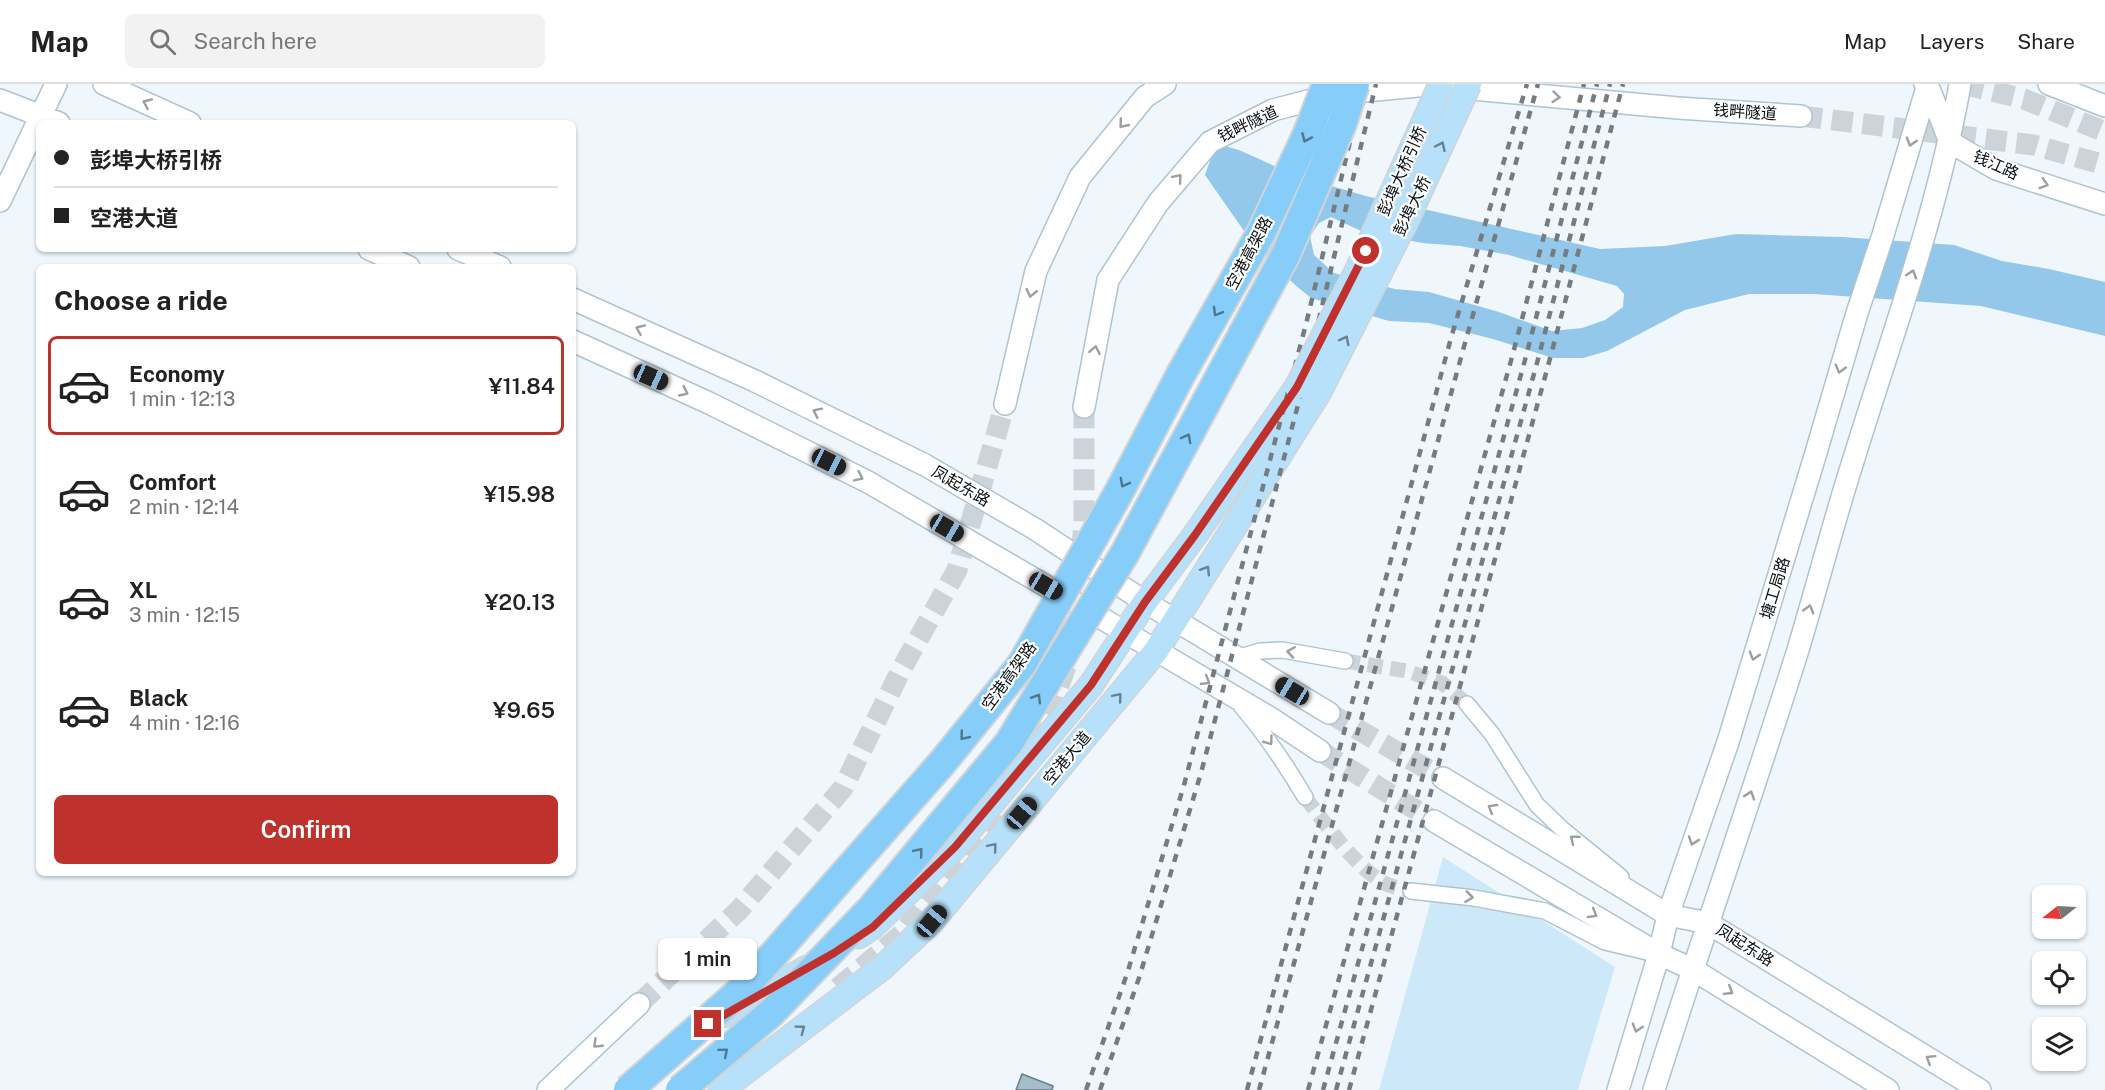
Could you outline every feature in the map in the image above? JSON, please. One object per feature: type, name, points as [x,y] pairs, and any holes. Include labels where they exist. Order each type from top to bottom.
[{"type":"highway","name":"空港高架路","points":[[627,1090],[745,987],[942,763],[1022,663],[1261,233],[1307,135],[1327,84]]},
{"type":"highway","name":"空港高架路","points":[[680,1090],[771,1013],[873,908],[1009,743],[1125,553],[1286,254],[1342,124],[1355,84]]},
{"type":"main road","points":[[7,84],[0,100],[50,120],[56,84]]},
{"type":"main road","points":[[104,84],[183,120]]},
{"type":"main road","points":[[1005,404],[1036,271],[1080,177],[1145,97],[1165,84]]},
{"type":"main road","name":"彭埠大桥引桥","points":[[1308,389],[1357,271],[1442,84]]},
{"type":"main road","name":"彭埠大桥","points":[[1308,389],[1407,219],[1470,84]]},
{"type":"main road","points":[[1654,1090],[1797,653],[1854,458],[1924,234],[1950,141],[1960,84]]},
{"type":"main road","points":[[2049,84],[2105,106]]},
{"type":"main road","name":"钱畔隧道","points":[[1084,407],[1108,280],[1114,270],[1158,203],[1210,142],[1273,110],[1335,94],[1428,85],[1678,108],[1801,116]]},
{"type":"main road","points":[[1927,85],[1950,141]]},
{"type":"main road","name":"塘工局路","points":[[1618,1090],[1659,954],[1668,915],[1731,730],[1927,85]]},
{"type":"main road","name":"钱江路","points":[[1950,141],[1996,168],[2105,204]]},
{"type":"main road","points":[[0,201],[36,143]]},
{"type":"main road","points":[[376,252],[402,264]]},
{"type":"main road","points":[[465,252],[493,264]]},
{"type":"main road","name":"凤起东路","points":[[576,300],[755,381],[925,465],[1035,529],[1145,602],[1329,713]]},
{"type":"main road","points":[[576,342],[709,403],[868,482],[1125,632],[1320,751]]},
{"type":"main road","name":"空港大道","points":[[610,1090],[636,1069],[691,1033],[834,953],[873,927],[955,847],[1091,685],[1145,602],[1308,389]]},
{"type":"main road","name":"空港大道","points":[[721,1090],[883,967],[932,921],[1156,651],[1308,389]]},
{"type":"main road","name":"凤起东路","points":[[1443,778],[1668,915],[1708,923],[1980,1090]]},
{"type":"main road","points":[[1434,821],[1659,954],[1692,969],[1888,1090]]},
{"type":"main road","points":[[548,1090],[639,1004]]},
{"type":"street","points":[[1237,658],[1260,651],[1282,650],[1345,661]]},
{"type":"street","points":[[1232,696],[1257,724],[1286,764],[1305,797]]},
{"type":"street","points":[[1467,704],[1492,734],[1538,805],[1562,829],[1668,915]]},
{"type":"street","points":[[1411,891],[1474,898],[1545,910],[1605,942],[1659,954]]},
{"type":"shaded area","points":[[1443,857],[1615,967],[1578,1090],[1379,1090]]},
{"type":"water","points":[[1221,145],[1239,150],[1297,176],[1366,196],[1600,249],[1665,246],[1736,234],[1842,237],[1954,245],[2002,261],[2105,282],[2105,336],[1981,306],[1814,294],[1749,294],[1685,310],[1607,351],[1583,358],[1553,358],[1493,339],[1429,323],[1389,321],[1311,298],[1251,241],[1205,175],[1211,158]],"holes":[[[1331,217],[1361,231],[1422,243],[1460,246],[1509,255],[1617,286],[1624,294],[1623,307],[1605,320],[1582,328],[1552,331],[1499,312],[1429,292],[1395,289],[1334,273],[1314,255],[1310,236],[1319,223]]]},
{"type":"building","points":[[1022,1074],[1053,1086],[1052,1090],[1016,1090]]},
{"type":"tunnel","points":[[1963,84],[2024,99],[2105,132]]},
{"type":"tunnel","points":[[1801,116],[2034,145],[2105,165]]},
{"type":"tunnel","points":[[639,1004],[740,909],[843,788],[902,668],[957,570],[1005,404]]},
{"type":"tunnel","points":[[1081,552],[1084,526],[1084,407]]},
{"type":"tunnel","points":[[1345,661],[1407,671],[1442,683],[1467,704]]},
{"type":"tunnel","points":[[1038,744],[1066,666]]},
{"type":"tunnel","points":[[1329,713],[1443,778]]},
{"type":"tunnel","points":[[1320,751],[1434,821]]},
{"type":"tunnel","points":[[1305,797],[1341,844],[1373,876],[1394,887],[1411,891]]},
{"type":"tunnel","points":[[838,988],[902,934],[998,812]]},
{"type":"railway","points":[[1086,1090],[1127,974],[1184,785],[1306,324],[1364,84]]},
{"type":"railway","points":[[1100,1090],[1139,978],[1201,773],[1299,401],[1376,84]]},
{"type":"railway","points":[[1247,1090],[1451,338],[1527,84]]},
{"type":"railway","points":[[1259,1090],[1538,84]]},
{"type":"railway","points":[[1308,1090],[1512,357],[1584,84]]},
{"type":"railway","points":[[1323,1090],[1525,360],[1597,84]]},
{"type":"railway","points":[[1336,1090],[1537,363],[1610,84]]},
{"type":"railway","points":[[1349,1090],[1623,84]]},
{"type":"route","points":[[708,1024],[834,953],[873,927],[955,847],[1091,685],[1145,602],[1195,535],[1297,387],[1366,251]]}]
